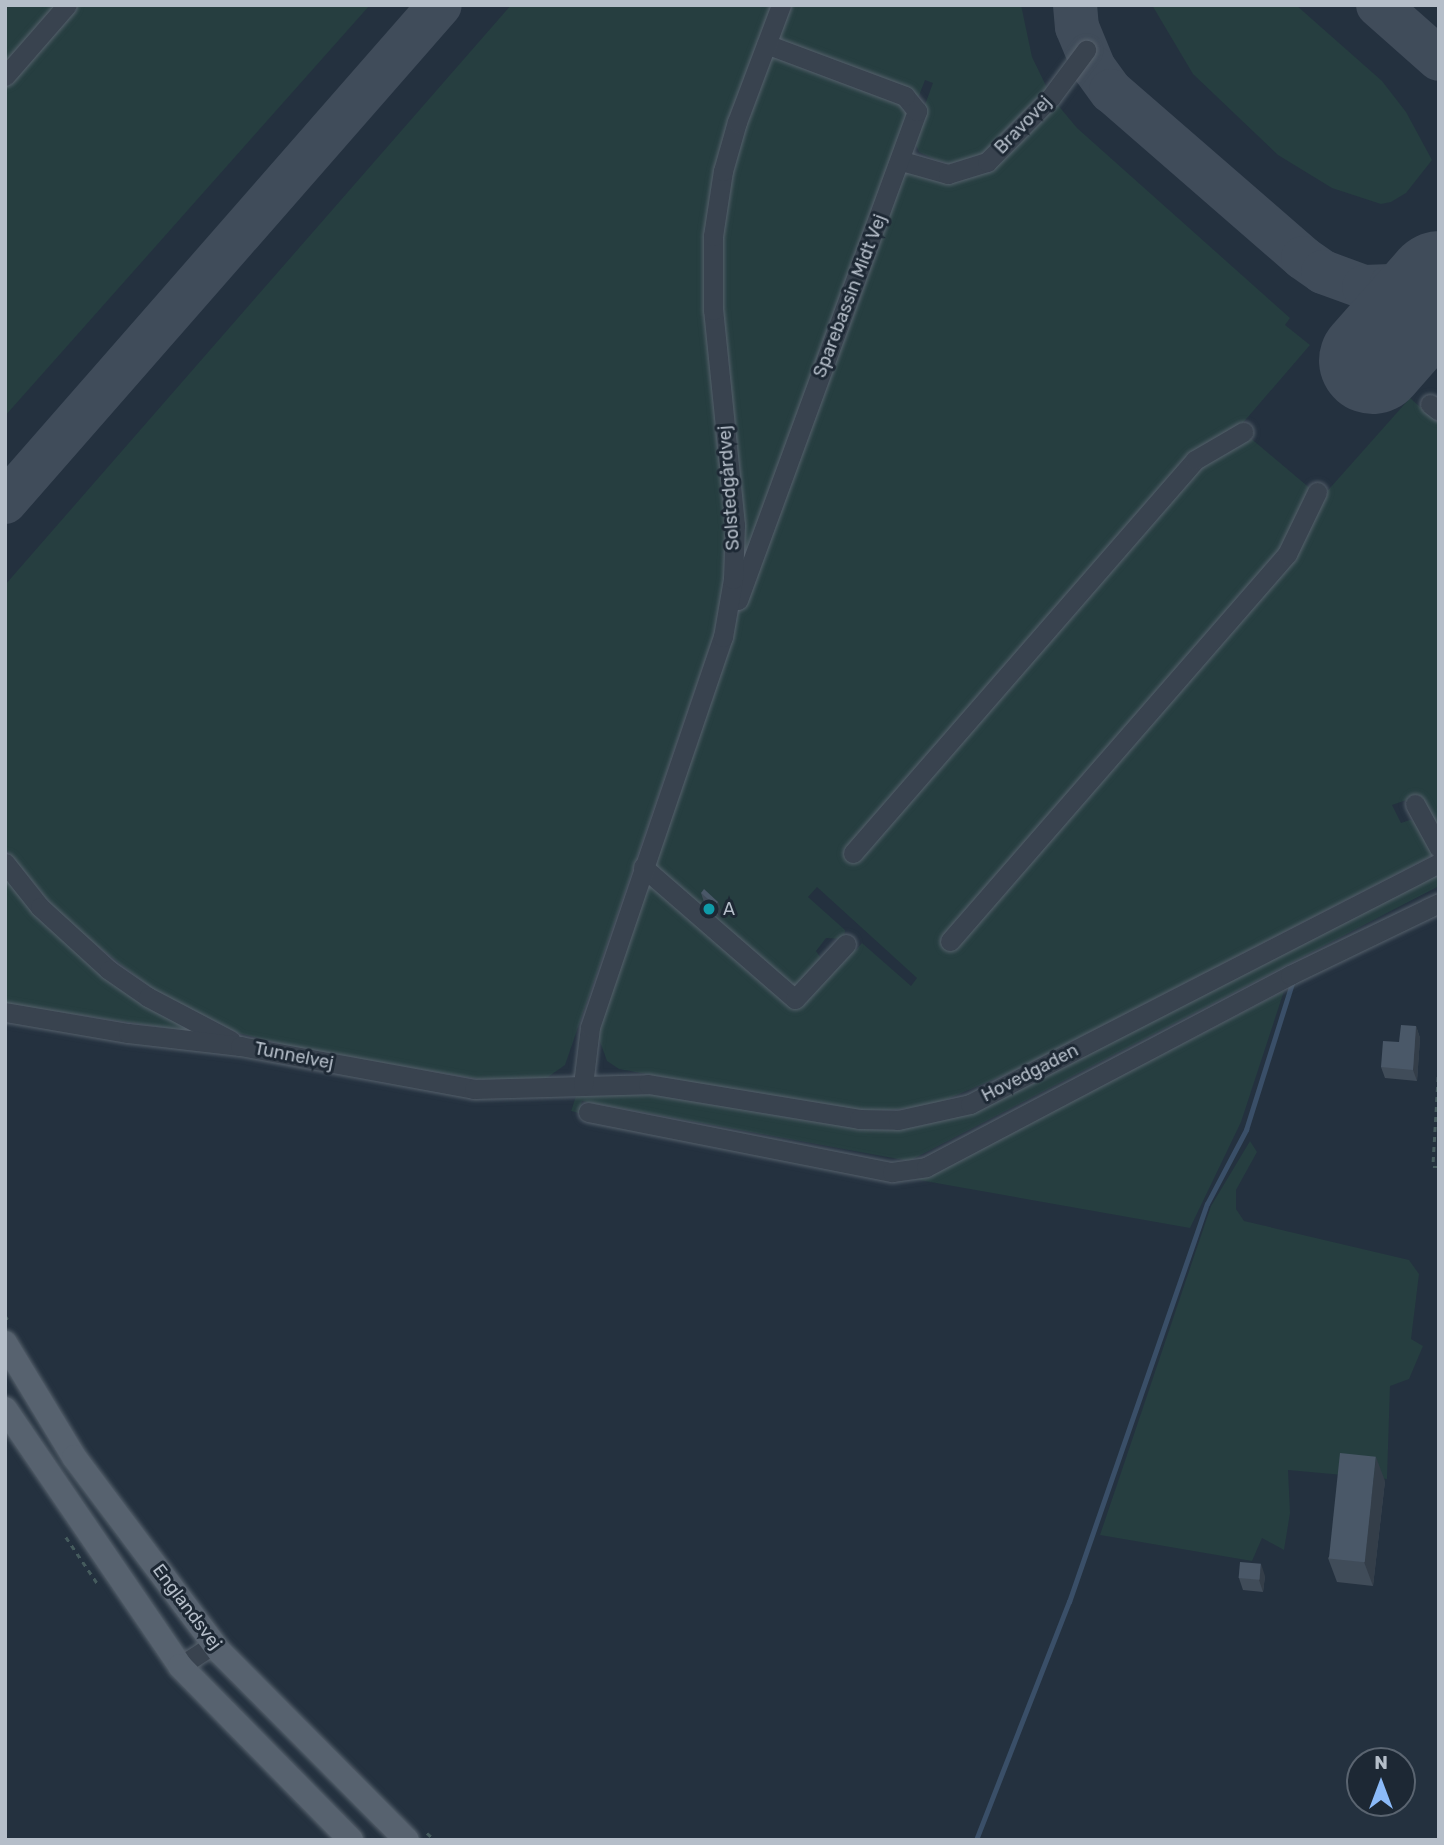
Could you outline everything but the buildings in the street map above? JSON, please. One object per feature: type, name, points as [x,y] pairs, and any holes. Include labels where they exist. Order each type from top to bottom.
[{"type":"main road","name":"Englandsvej","points":[[5,1343],[74,1457],[214,1644],[407,1840]]},
{"type":"main road","points":[[5,1409],[180,1666],[351,1840]]},
{"type":"lane","points":[[5,76],[67,5]]},
{"type":"lane","name":"Solstedgårdvej","points":[[583,1085],[590,1027],[723,637],[733,579],[735,525],[713,310],[713,236],[723,172],[781,5]]},
{"type":"lane","name":"Sparebassin Midt Vej","points":[[723,637],[902,161],[917,111],[905,96],[766,44]]},
{"type":"lane","name":"Bravovej","points":[[902,161],[948,174],[987,162],[1051,97],[1086,50]]},
{"type":"lane","points":[[853,853],[1195,460],[1243,432]]},
{"type":"lane","points":[[950,941],[1287,554],[1317,492]]},
{"type":"lane","points":[[1415,804],[1439,848]]},
{"type":"lane","points":[[5,863],[40,907],[109,970],[148,997],[240,1045]]},
{"type":"lane","name":"Hovedgaden","points":[[583,1085],[648,1084],[859,1119],[933,1115],[970,1104],[1439,863]]},
{"type":"lane","points":[[643,867],[795,999],[846,944]]},
{"type":"lane","points":[[588,1112],[892,1172],[926,1167],[1290,975],[1439,903]]},
{"type":"lane","name":"Tunnelvej","points":[[5,1012],[128,1033],[240,1045],[474,1089],[583,1085]]},
{"type":"lane","points":[[180,1666],[214,1644]]},
{"type":"path","points":[[1438,1067],[1433,1167],[1439,1167]]},
{"type":"green space","points":[[5,5],[60,5],[5,68]]},
{"type":"green space","points":[[72,5],[370,5],[5,416],[5,82]]},
{"type":"green space","points":[[511,5],[773,5],[713,182],[727,500],[726,584],[718,623],[565,1065],[545,1079],[496,1082],[301,1049],[238,1033],[154,990],[64,920],[5,848],[5,585]]},
{"type":"green space","points":[[787,5],[1021,5],[1032,57],[1049,92],[992,151],[950,164],[936,160],[919,152],[913,137],[933,83],[925,80],[917,101],[781,45],[776,35]]},
{"type":"green space","points":[[1152,5],[1296,5],[1382,81],[1406,112],[1432,160],[1406,193],[1391,202],[1381,204],[1332,188],[1278,155],[1193,74]]},
{"type":"green space","points":[[770,50],[897,98],[912,113],[740,580],[719,275],[724,195]]},
{"type":"green space","points":[[1057,104],[1077,128],[1290,318],[1285,325],[1310,345],[1241,425],[1190,457],[846,849],[856,857],[1207,459],[1248,436],[1312,490],[1283,551],[945,933],[953,946],[1291,561],[1322,497],[1410,398],[1428,414],[1432,411],[1439,417],[1439,842],[1415,797],[1392,805],[1401,823],[1410,820],[1420,823],[1437,853],[1016,1070],[933,1105],[863,1113],[619,1069],[607,1061],[598,1036],[644,880],[654,881],[797,1005],[850,945],[856,950],[862,943],[911,986],[917,978],[817,887],[808,897],[845,930],[844,939],[826,938],[816,951],[823,961],[820,967],[802,985],[788,986],[656,871],[653,863],[743,599],[903,172],[945,181],[980,171],[1046,109]]},
{"type":"green space","points":[[1439,873],[1439,886],[909,1161],[582,1101],[579,1113],[571,1111],[576,1096],[619,1092],[656,1093],[862,1129],[914,1127],[953,1118],[985,1106]]},
{"type":"green space","points":[[5,874],[9,880],[202,1033],[5,1004]]},
{"type":"green space","points":[[1284,991],[1241,1122],[1190,1228],[908,1178],[947,1166]]},
{"type":"green space","points":[[1250,1141],[1257,1152],[1236,1190],[1236,1209],[1244,1221],[1409,1260],[1419,1274],[1411,1339],[1423,1346],[1409,1379],[1390,1386],[1387,1479],[1288,1470],[1290,1513],[1284,1550],[1262,1538],[1252,1561],[1100,1535],[1211,1206]]},
{"type":"waterway","points":[[976,1840],[1069,1602],[1207,1204],[1246,1130],[1292,983]]},
{"type":"taxiway","points":[[5,502],[440,5]]},
{"type":"taxiway","points":[[1075,5],[1077,27],[1094,68],[1111,91],[1303,258],[1323,272],[1364,287],[1391,286],[1439,272]]},
{"type":"taxiway","points":[[1378,5],[1439,59]]},
{"type":"runway","points":[[1372,360],[1439,284]]},
{"type":"place","name":"A","points":[[709,909]]}]
